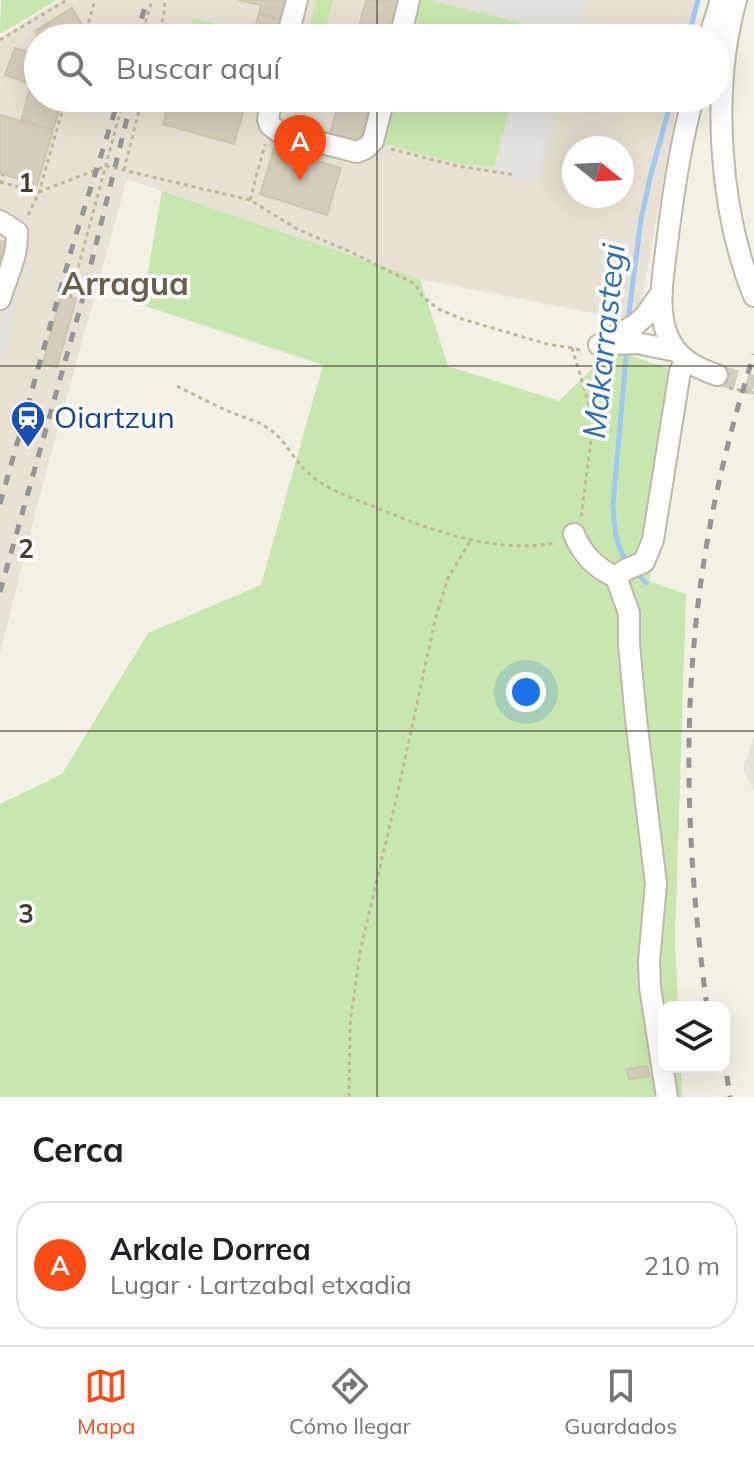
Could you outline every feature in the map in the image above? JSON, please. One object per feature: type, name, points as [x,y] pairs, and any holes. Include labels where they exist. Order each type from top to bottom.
[{"type":"street","points":[[291,24],[297,0]]},
{"type":"street","points":[[403,24],[409,0]]},
{"type":"street","points":[[713,24],[721,0]]},
{"type":"street","points":[[730,26],[736,0]]},
{"type":"street","points":[[268,112],[270,125],[279,132],[352,151],[366,148],[373,141],[380,112]]},
{"type":"street","points":[[667,1097],[650,987],[649,961],[656,884],[629,644],[628,570],[655,532],[680,371],[682,356],[667,336],[663,322],[662,292],[671,206],[690,112]]},
{"type":"street","points":[[721,112],[731,214],[754,296]]},
{"type":"street","points":[[0,299],[18,249],[9,226]]},
{"type":"street","points":[[636,334],[662,292]]},
{"type":"street","points":[[599,345],[636,334],[717,375]]},
{"type":"street","points":[[574,534],[587,557],[605,572],[628,570]]},
{"type":"path","points":[[27,24],[67,0]]},
{"type":"path","points":[[88,24],[95,0]]},
{"type":"path","points":[[145,24],[152,0]]},
{"type":"path","points":[[162,24],[165,0]]},
{"type":"path","points":[[0,40],[24,26]]},
{"type":"path","points":[[9,226],[26,221],[39,192],[62,112]]},
{"type":"path","points":[[70,298],[120,112]]},
{"type":"path","points":[[124,170],[138,112]]},
{"type":"path","points":[[250,200],[270,125]]},
{"type":"path","points":[[366,148],[377,151],[392,149],[457,166],[516,175]]},
{"type":"path","points":[[3,174],[0,183],[39,192],[106,166],[250,200],[297,229],[415,284],[422,296],[438,309],[547,344],[572,348],[599,345]]},
{"type":"path","points":[[177,386],[278,434],[307,472],[343,495],[416,524],[471,540],[532,547],[564,542],[574,534],[582,515],[592,433],[591,411],[572,348]]},
{"type":"path","points":[[349,1097],[350,1025],[360,952],[436,616],[448,578],[471,540]]},
{"type":"shaded area","points":[[60,0],[696,0],[692,24],[24,24],[24,112],[676,112],[638,322],[420,279],[127,179],[46,472],[0,654],[0,38]]},
{"type":"shaded area","points":[[430,0],[584,0],[578,24],[526,24]]},
{"type":"shaded area","points":[[508,112],[555,112],[537,185],[493,173]]},
{"type":"shaded area","points":[[9,288],[20,291],[0,365],[0,321]]},
{"type":"shaded area","points":[[754,737],[754,791],[743,768]]},
{"type":"green space","points":[[1,0],[57,0],[0,34]]},
{"type":"green space","points":[[316,0],[333,0],[327,24],[310,24]]},
{"type":"green space","points":[[416,0],[430,0],[527,24],[410,24]]},
{"type":"green space","points":[[193,18],[216,24],[192,24]]},
{"type":"green space","points":[[387,112],[509,112],[495,167],[459,164],[390,145],[376,148]]},
{"type":"green space","points":[[162,191],[420,279],[448,366],[559,401],[612,349],[689,376],[649,581],[686,594],[675,938],[678,1001],[658,1001],[658,1073],[681,1073],[682,1097],[0,1097],[0,804],[62,774],[148,633],[261,585],[323,365],[142,305]]},
{"type":"building","points":[[238,0],[289,0],[284,20],[259,14],[261,5]]},
{"type":"building","points":[[366,0],[399,0],[392,24],[360,24]]},
{"type":"building","points":[[72,8],[81,24],[46,24]]},
{"type":"building","points":[[259,14],[284,20],[283,24],[256,24]]},
{"type":"building","points":[[15,48],[24,51],[24,82],[5,75]]},
{"type":"building","points":[[24,111],[59,112],[53,130],[21,122]]},
{"type":"building","points":[[166,112],[243,112],[234,144],[163,124]]},
{"type":"building","points":[[336,112],[368,112],[359,143],[330,134]]},
{"type":"building","points":[[0,115],[53,130],[37,185],[0,173]]},
{"type":"building","points":[[274,149],[341,168],[327,215],[260,194]]},
{"type":"building","points":[[0,241],[6,243],[0,267]]},
{"type":"building","points":[[61,295],[76,299],[57,367],[43,364]]},
{"type":"building","points":[[647,1066],[649,1076],[629,1079],[627,1069]]},
{"type":"waterway","name":"Makarrastegi","points":[[692,24],[698,0]]},
{"type":"waterway","name":"Makarrastegi","points":[[628,321],[641,219],[668,112]]},
{"type":"waterway","name":"Makarrastegi","points":[[627,347],[613,504],[618,543],[629,565]]},
{"type":"waterway","name":"Makarrastegi","points":[[636,572],[646,583]]},
{"type":"tunnel","points":[[717,375],[754,385]]},
{"type":"railway","points":[[140,24],[147,0]]},
{"type":"railway","points":[[0,504],[74,241],[115,112]]},
{"type":"railway","points":[[0,592],[81,305],[129,112]]},
{"type":"railway","points":[[706,1001],[690,826],[689,735],[694,644],[716,497],[754,354]]},
{"type":"railway","points":[[726,1073],[730,1097]]},
{"type":"place","name":"Arkale Dorrea","points":[[300,181]]},
{"type":"place","name":"Oiartzun","points":[[28,449]]},
{"type":"district","name":"Arragua","points":[[125,284]]}]
